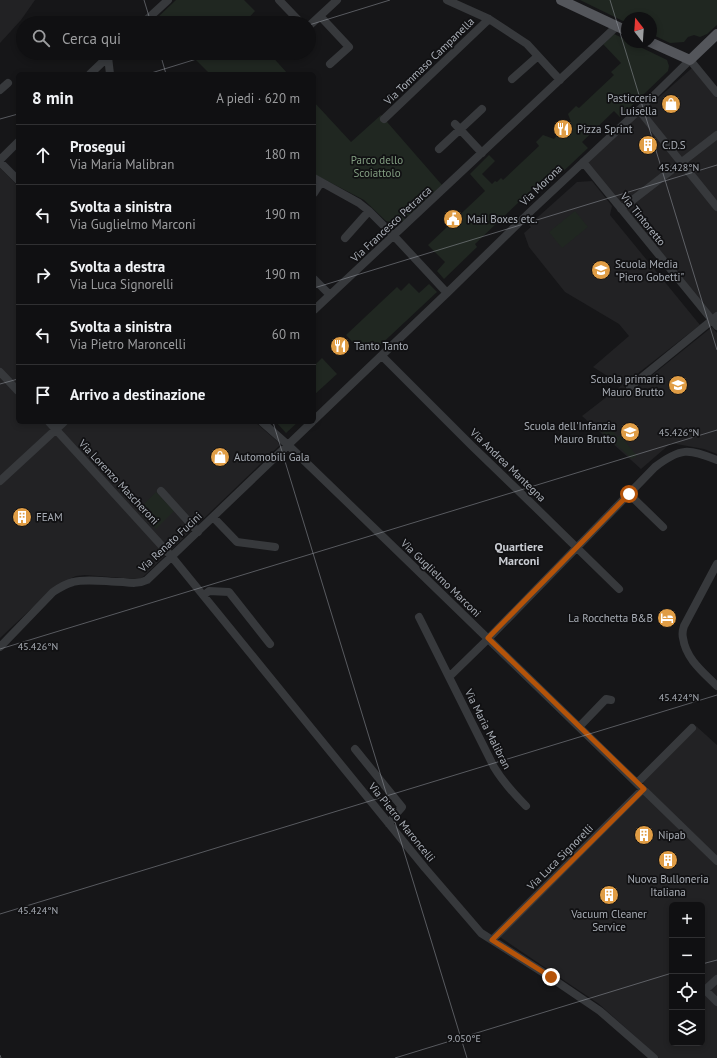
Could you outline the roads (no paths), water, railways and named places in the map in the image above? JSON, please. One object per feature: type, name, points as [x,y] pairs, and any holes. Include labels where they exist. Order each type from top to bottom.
[{"type":"main road","points":[[561,0],[621,28]]},
{"type":"main road","name":"Via Morona","points":[[690,60],[717,34]]},
{"type":"main road","points":[[657,45],[690,60]]},
{"type":"street","points":[[151,16],[168,0]]},
{"type":"street","points":[[280,0],[295,16]]},
{"type":"street","points":[[316,20],[337,0]]},
{"type":"street","name":"Via Tommaso Campanella","points":[[447,0],[489,19],[527,44],[560,80]]},
{"type":"street","points":[[320,16],[349,47],[330,64]]},
{"type":"street","name":"Via Tommaso Campanella","points":[[384,119],[489,19]]},
{"type":"street","name":"Via Francesco Petrarca","points":[[316,308],[617,26]]},
{"type":"street","points":[[512,79],[538,56]]},
{"type":"street","points":[[92,72],[105,60]]},
{"type":"street","points":[[110,60],[110,72]]},
{"type":"street","points":[[690,60],[717,93]]},
{"type":"street","name":"Via Morona","points":[[316,418],[690,60]]},
{"type":"street","points":[[0,90],[8,82]]},
{"type":"street","points":[[439,149],[458,126],[482,109]]},
{"type":"street","points":[[639,110],[717,207]]},
{"type":"street","points":[[458,126],[482,153]]},
{"type":"street","points":[[621,209],[717,135]]},
{"type":"street","points":[[16,144],[0,161],[16,178]]},
{"type":"street","name":"Via Tintoretto","points":[[583,162],[715,321]]},
{"type":"street","points":[[317,180],[358,202],[369,211],[447,294]]},
{"type":"street","points":[[345,238],[369,211]]},
{"type":"street","points":[[316,281],[330,295]]},
{"type":"street","points":[[630,387],[715,321]]},
{"type":"street","name":"Via Andrea Mantegna","points":[[382,356],[619,589]]},
{"type":"street","points":[[0,372],[16,389]]},
{"type":"street","name":"Via Lorenzo Mascheroni","points":[[50,424],[172,557]]},
{"type":"street","points":[[0,481],[62,424]]},
{"type":"street","name":"Via Guglielmo Marconi","points":[[264,424],[488,638],[717,861]]},
{"type":"street","name":"Via Morona","points":[[288,446],[310,424]]},
{"type":"street","name":"Via Renato Fucini","points":[[0,646],[53,592],[62,586],[82,580],[142,582],[153,575],[288,446]]},
{"type":"street","points":[[449,677],[655,467],[666,458],[685,451],[702,454],[717,460]]},
{"type":"street","points":[[161,492],[198,532]]},
{"type":"street","points":[[629,494],[663,527]]},
{"type":"street","name":"Via Renato Fucini","points":[[213,517],[237,542],[275,547]]},
{"type":"street","name":"Via Pietro Maroncelli","points":[[172,557],[425,868],[481,933],[600,1011],[654,1058]]},
{"type":"street","points":[[717,564],[684,626],[682,637],[691,659],[717,686]]},
{"type":"street","points":[[204,595],[209,591],[229,592],[270,644]]},
{"type":"street","name":"Via Maria Malibran","points":[[419,617],[494,768],[510,790],[526,806]]},
{"type":"street","points":[[579,727],[606,700],[611,700]]},
{"type":"street","points":[[637,783],[692,728]]},
{"type":"street","points":[[355,749],[402,807],[389,824]]},
{"type":"street","name":"Via Luca Signorelli","points":[[492,940],[644,789]]},
{"type":"street","points":[[717,979],[705,990],[717,1002]]},
{"type":"place","name":"Pasticceria Luisella","points":[[671,104]]},
{"type":"place","name":"Pizza Sprint","points":[[563,129]]},
{"type":"place","name":"C.D.S","points":[[648,145]]},
{"type":"place","name":"Mail Boxes etc.","points":[[453,219]]},
{"type":"place","name":"Scuola Media \"Piero Gobetti\"","points":[[601,270]]},
{"type":"place","name":"Tanto Tanto","points":[[340,346]]},
{"type":"place","name":"Scuola primaria Mauro Brutto","points":[[678,385]]},
{"type":"place","name":"Scuola dell'Infanzia Mauro Brutto","points":[[630,432]]},
{"type":"place","name":"Automobili Gala","points":[[220,457]]},
{"type":"place","name":"FEAM","points":[[22,517]]},
{"type":"place","name":"La Rocchetta B&B","points":[[667,618]]},
{"type":"place","name":"Nipab","points":[[644,835]]},
{"type":"place","name":"Nuova Bulloneria Italiana","points":[[668,860]]},
{"type":"place","name":"Vacuum Cleaner Service","points":[[609,895]]},
{"type":"district","name":"Quartiere Marconi","points":[[519,553]]},
{"type":"park label","name":"Parco dello Scoiattolo","points":[[377,166]]}]
